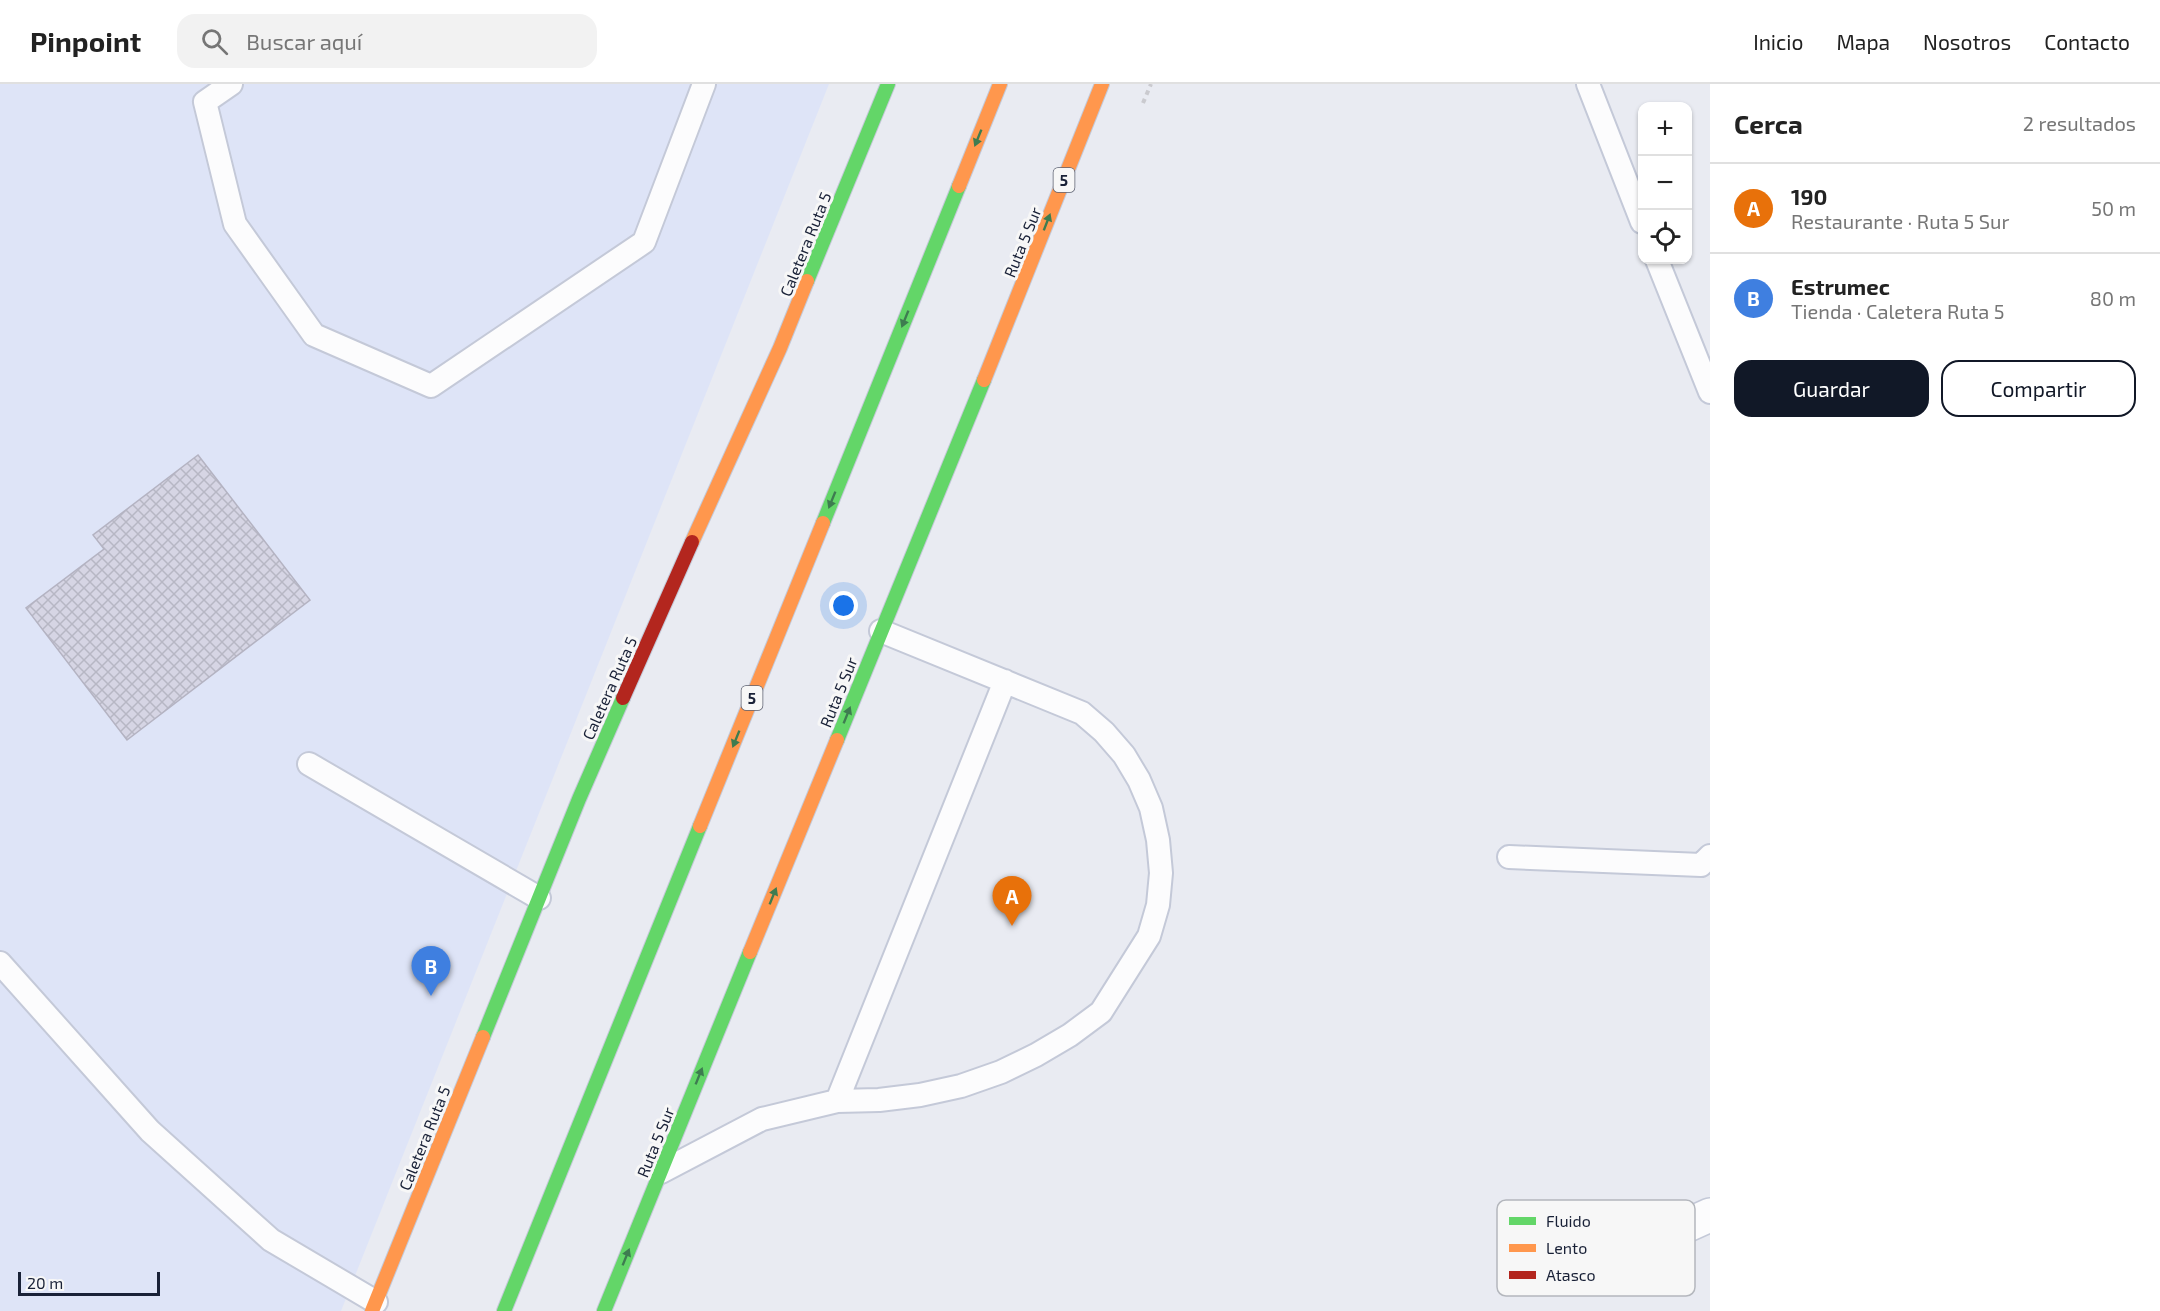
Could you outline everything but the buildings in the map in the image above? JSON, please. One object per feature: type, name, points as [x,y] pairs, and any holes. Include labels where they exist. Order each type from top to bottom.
[{"type":"main road","name":"Caletera Ruta 5","points":[[374,1307],[619,706],[780,348],[888,84]]},
{"type":"main road","name":"5","points":[[504,1311],[1000,84]]},
{"type":"main road","name":"Ruta 5 Sur","points":[[604,1311],[1102,84]]},
{"type":"street","points":[[1695,1222],[1710,1215]]},
{"type":"lane","points":[[231,84],[205,102],[235,224],[314,335],[431,386],[644,242],[704,84]]},
{"type":"lane","points":[[1588,84],[1638,212]]},
{"type":"lane","points":[[1659,264],[1710,392]]},
{"type":"lane","points":[[661,1172],[762,1119],[837,1101],[879,1100],[920,1095],[961,1086],[1001,1072],[1070,1035],[1101,1012],[1149,936],[1158,905],[1161,873],[1158,840],[1151,808],[1139,780],[1124,755],[1104,732],[1082,713],[881,631]]},
{"type":"lane","points":[[837,1101],[1005,681]]},
{"type":"lane","points":[[309,764],[539,898]]},
{"type":"lane","points":[[1509,857],[1701,865],[1710,856]]},
{"type":"lane","points":[[0,963],[150,1131],[271,1240],[374,1307]]},
{"type":"shaded area","points":[[0,84],[829,84],[341,1311],[0,1311]]},
{"type":"traffic: fast","points":[[807,281],[888,84]]},
{"type":"traffic: fast","points":[[823,523],[959,186]]},
{"type":"traffic: fast","points":[[837,740],[984,380]]},
{"type":"traffic: fast","points":[[483,1037],[579,799],[623,698]]},
{"type":"traffic: fast","points":[[504,1311],[700,826]]},
{"type":"traffic: fast","points":[[604,1311],[750,952]]},
{"type":"traffic: slow","points":[[959,186],[1000,84]]},
{"type":"traffic: slow","points":[[984,380],[1102,84]]},
{"type":"traffic: slow","points":[[692,542],[780,348],[807,281]]},
{"type":"traffic: slow","points":[[700,826],[823,523]]},
{"type":"traffic: slow","points":[[750,952],[837,740]]},
{"type":"traffic: slow","points":[[372,1311],[483,1037]]},
{"type":"traffic: jam","points":[[623,698],[692,542]]},
{"type":"place","name":"190","points":[[1012,926]]},
{"type":"place","name":"Estrumec","points":[[431,996]]}]
